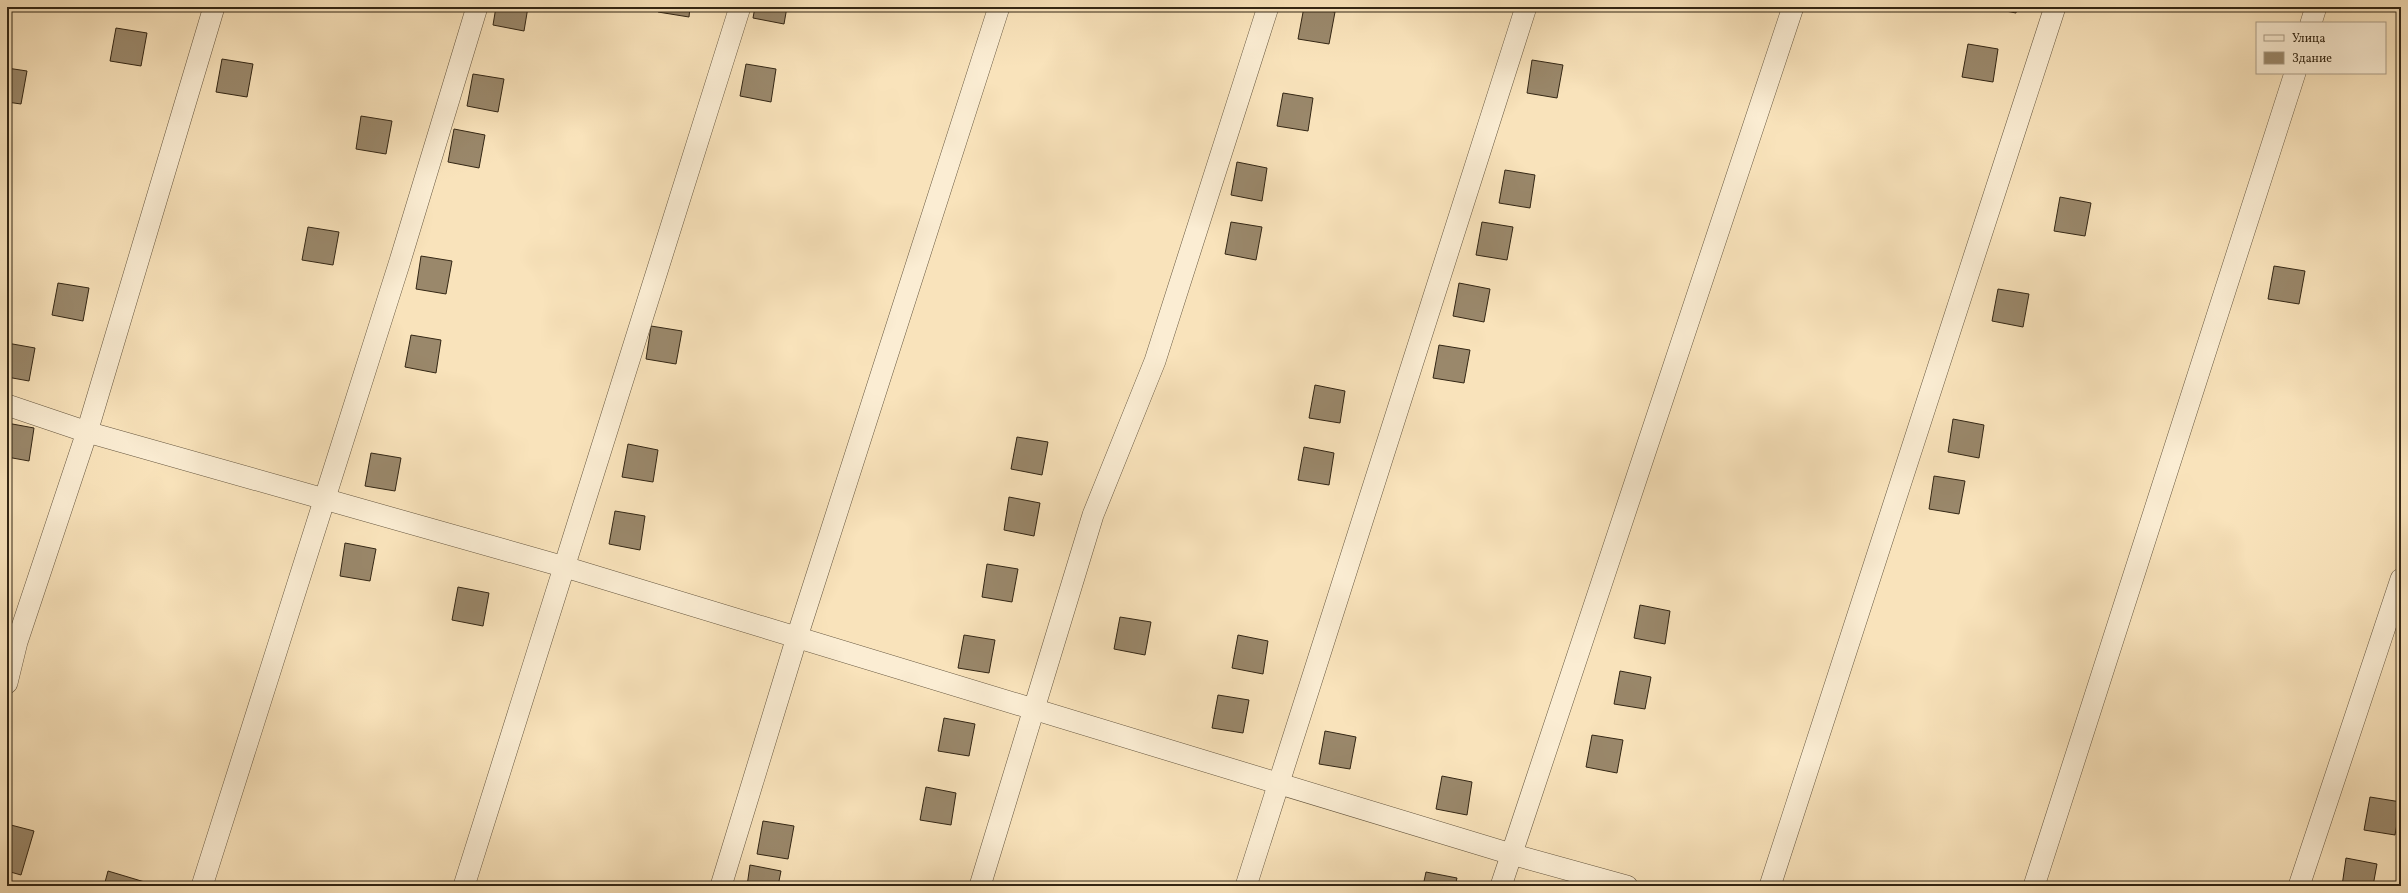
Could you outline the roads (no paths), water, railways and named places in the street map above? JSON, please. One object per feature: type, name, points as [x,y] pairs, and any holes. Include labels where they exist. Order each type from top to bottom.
[{"type":"street","points":[[7,683],[17,642],[87,432],[214,7]]},
{"type":"street","points":[[202,886],[400,261],[477,7]]},
{"type":"street","points":[[464,886],[740,7]]},
{"type":"street","points":[[721,886],[797,637],[999,7]]},
{"type":"street","points":[[980,886],[1094,515],[1155,361],[1268,7]]},
{"type":"street","points":[[1246,886],[1526,7]]},
{"type":"street","points":[[1501,886],[1793,7]]},
{"type":"street","points":[[1770,886],[2054,7]]},
{"type":"street","points":[[2311,22],[2316,7]]},
{"type":"street","points":[[2034,886],[2296,74]]},
{"type":"street","points":[[7,405],[87,432],[565,567],[1511,854],[1627,886]]},
{"type":"street","points":[[2299,886],[2401,579]]}]
